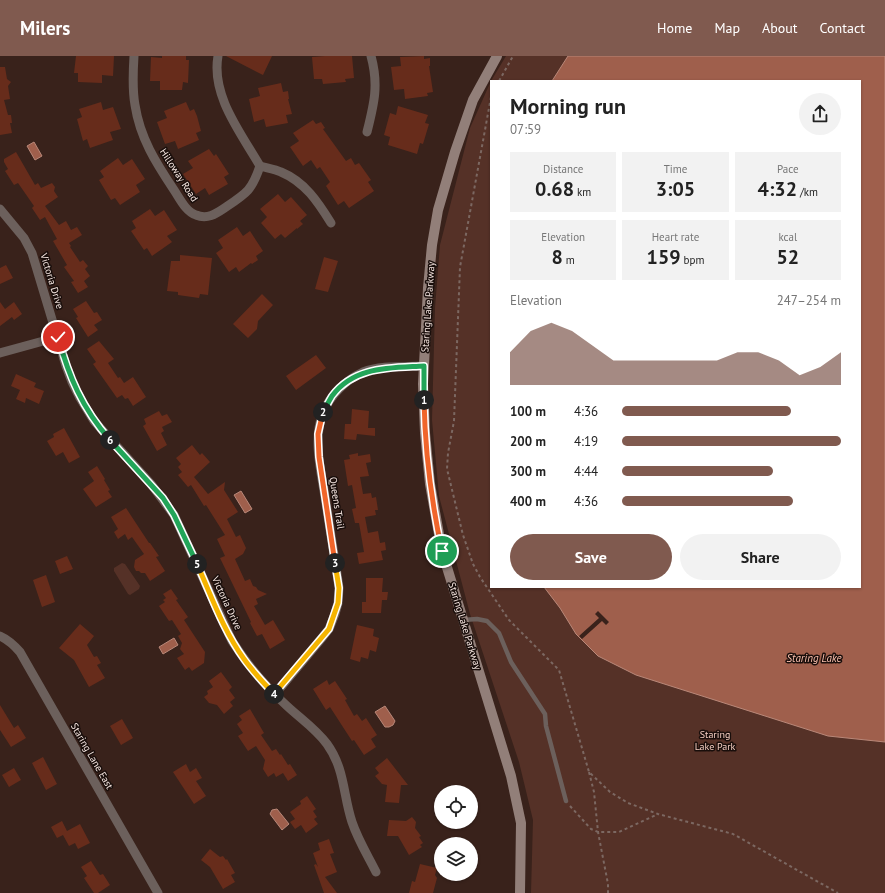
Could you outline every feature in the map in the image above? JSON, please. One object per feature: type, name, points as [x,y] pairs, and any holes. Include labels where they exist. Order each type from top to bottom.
[{"type":"street","name":"Hilloway Road","points":[[134,56],[133,76],[135,105],[142,133],[153,159],[185,208],[195,215],[205,217],[214,215],[246,193],[255,181],[260,166]]},
{"type":"street","points":[[218,56],[217,63],[219,85],[225,104],[260,166],[281,171],[294,178],[306,188],[317,201],[331,223]]},
{"type":"street","points":[[367,132],[375,101],[376,82],[371,56]]},
{"type":"street","name":"Staring Lake Parkway","points":[[497,56],[473,100],[454,152],[438,210],[432,245],[428,288],[424,366],[425,433],[430,484],[442,551],[517,798],[521,823],[520,893]]},
{"type":"street","name":"Victoria Drive","points":[[0,209],[24,238],[32,253],[68,371],[80,398],[94,421],[151,484],[174,515],[232,641],[244,659],[259,678],[315,730],[335,756],[343,778],[352,822],[376,872]]},
{"type":"street","points":[[0,353],[58,337]]},
{"type":"street","name":"Queens Trail","points":[[275,694],[329,629],[338,603],[339,588],[319,457],[318,434],[323,413],[333,395],[346,383],[363,372],[382,368],[424,366]]},
{"type":"street","name":"Staring Lane East","points":[[0,636],[6,638],[14,644],[20,652],[158,893]]},
{"type":"lane","points":[[463,620],[487,620],[499,633],[511,662],[545,714],[546,726],[566,801]]},
{"type":"path","points":[[500,80],[514,56]]},
{"type":"path","points":[[490,102],[460,267],[454,422],[448,453],[447,469],[463,536],[473,564],[480,577],[509,620],[559,670],[594,792],[598,832],[608,884],[608,893]]},
{"type":"path","points":[[589,772],[610,792],[628,803],[658,814],[733,834],[838,893]]},
{"type":"path","points":[[566,801],[591,829],[598,832],[618,832],[658,814]]},
{"type":"green space","name":"Staring Lake Park","points":[[506,56],[885,56],[885,893],[531,893],[533,820],[519,762],[470,614],[439,496],[432,420],[435,308],[440,245],[470,128],[490,83],[490,588],[861,588],[861,80],[492,80]]},
{"type":"green space","points":[[122,563],[125,564],[140,586],[139,589],[130,595],[114,571],[114,568]]},
{"type":"water","name":"Staring Lake","points":[[568,56],[885,56],[885,742],[828,736],[636,675],[598,656],[576,634],[560,608],[545,588],[861,588],[861,80],[553,80]]},
{"type":"water","points":[[34,142],[42,156],[35,160],[27,146]]},
{"type":"water","points":[[241,491],[252,509],[245,513],[234,495]]},
{"type":"water","points":[[174,638],[178,645],[163,654],[159,647]]},
{"type":"water","points":[[385,706],[395,721],[393,725],[389,727],[385,727],[375,712]]},
{"type":"water","points":[[277,809],[289,824],[282,830],[270,814],[272,810]]},
{"type":"pier","points":[[598,611],[609,622],[606,625],[602,621],[582,639],[579,636],[599,618],[595,614]]},
{"type":"building","points":[[76,56],[114,56],[113,76],[102,75],[102,83],[78,82],[78,73],[74,73]]},
{"type":"building","points":[[162,56],[186,56],[186,60],[189,60],[188,83],[183,82],[182,90],[160,90],[160,81],[150,81],[151,57],[162,58]]},
{"type":"building","points":[[226,56],[272,56],[263,75]]},
{"type":"building","points":[[352,56],[354,78],[345,79],[346,82],[323,84],[322,79],[314,79],[312,57]]},
{"type":"building","points":[[424,56],[424,59],[430,58],[429,66],[433,92],[427,93],[428,96],[405,99],[404,89],[394,90],[391,67],[401,66],[400,57]]},
{"type":"building","points":[[0,67],[5,67],[7,79],[11,82],[8,86],[10,99],[4,100],[8,115],[11,115],[12,123],[10,123],[12,133],[0,135]]},
{"type":"building","points":[[281,83],[283,92],[288,91],[288,99],[292,114],[286,115],[288,123],[266,127],[264,119],[254,122],[249,99],[260,96],[258,88]]},
{"type":"building","points":[[101,102],[103,110],[113,107],[121,129],[110,132],[113,140],[90,148],[87,139],[83,141],[77,119],[82,117],[79,109]]},
{"type":"building","points":[[186,102],[190,111],[194,109],[201,131],[196,133],[199,140],[178,149],[175,141],[165,144],[157,122],[167,118],[164,111]]},
{"type":"building","points":[[398,106],[428,115],[425,123],[429,124],[423,144],[420,143],[417,154],[388,145],[390,137],[384,135],[390,113],[396,115]]},
{"type":"building","points":[[313,120],[316,124],[321,122],[325,128],[323,129],[346,161],[351,158],[355,165],[359,163],[371,180],[368,182],[374,191],[349,208],[344,201],[338,205],[326,186],[330,182],[320,167],[317,169],[311,160],[303,166],[290,147],[299,141],[293,133]]},
{"type":"building","points":[[209,149],[214,156],[216,154],[229,174],[224,177],[228,184],[209,195],[205,188],[196,194],[183,174],[193,168],[188,161]]},
{"type":"building","points":[[16,152],[35,185],[38,183],[41,188],[52,183],[55,187],[54,191],[58,197],[45,206],[59,225],[66,221],[71,230],[77,227],[82,235],[69,243],[80,262],[83,260],[88,266],[85,269],[90,276],[84,281],[88,287],[78,293],[71,282],[74,281],[64,267],[67,265],[53,241],[57,239],[45,217],[40,220],[32,208],[34,206],[18,183],[14,185],[5,171],[8,169],[4,159]]},
{"type":"building","points":[[118,158],[123,165],[132,159],[145,179],[136,185],[140,192],[120,205],[115,198],[111,200],[99,180],[104,177],[100,171]]},
{"type":"building","points":[[278,194],[285,202],[291,197],[307,215],[300,221],[303,224],[285,238],[281,234],[275,239],[261,223],[267,217],[260,209]]},
{"type":"building","points":[[150,209],[155,216],[164,210],[177,230],[167,236],[172,242],[152,256],[147,248],[144,250],[131,231],[136,228],[132,221]]},
{"type":"building","points":[[237,227],[243,236],[250,231],[263,251],[256,256],[258,260],[252,264],[251,263],[239,272],[236,267],[229,272],[216,253],[223,248],[218,240]]},
{"type":"building","points":[[180,255],[212,258],[208,295],[200,294],[199,298],[178,295],[178,292],[167,291],[171,261],[180,261]]},
{"type":"building","points":[[324,257],[338,261],[328,292],[315,289]]},
{"type":"building","points":[[6,265],[13,278],[0,284],[0,268]]},
{"type":"building","points":[[262,294],[273,305],[258,321],[257,329],[248,338],[233,324]]},
{"type":"building","points":[[86,301],[94,313],[97,312],[102,320],[94,325],[98,330],[88,337],[76,318],[78,317],[73,309]]},
{"type":"building","points":[[0,302],[5,309],[14,302],[22,314],[14,320],[12,317],[0,326]]},
{"type":"building","points":[[99,341],[114,359],[108,363],[118,378],[120,377],[124,383],[133,377],[146,397],[133,406],[128,398],[125,399],[122,395],[117,398],[93,364],[96,362],[87,349]]},
{"type":"building","points":[[316,355],[326,368],[296,390],[286,376]]},
{"type":"building","points":[[16,374],[36,383],[34,387],[44,391],[39,404],[26,398],[25,403],[16,399],[20,390],[11,386]]},
{"type":"building","points":[[352,409],[369,411],[368,428],[375,428],[375,436],[357,434],[356,440],[344,439],[345,424],[351,424]]},
{"type":"building","points":[[159,411],[162,416],[167,414],[172,422],[162,427],[164,431],[161,433],[167,445],[157,451],[143,426],[146,424],[144,419]]},
{"type":"building","points":[[64,428],[80,457],[69,463],[63,452],[56,456],[47,441],[54,437],[53,434]]},
{"type":"building","points":[[192,445],[200,455],[202,453],[210,462],[194,477],[208,494],[225,482],[224,490],[238,512],[227,519],[236,537],[240,535],[246,548],[243,554],[235,559],[245,581],[250,579],[253,586],[267,594],[256,599],[258,604],[254,606],[265,625],[273,620],[285,640],[270,649],[262,634],[257,636],[220,558],[225,556],[217,539],[225,535],[191,485],[188,487],[178,475],[182,472],[178,467],[181,464],[176,458]]},
{"type":"building","points":[[358,453],[358,456],[370,454],[371,462],[366,463],[369,476],[360,477],[363,494],[371,493],[372,498],[376,497],[378,510],[375,510],[376,515],[365,517],[368,533],[378,531],[380,543],[385,542],[386,550],[381,551],[383,560],[359,564],[357,553],[364,552],[359,523],[355,523],[352,509],[356,508],[352,485],[348,486],[344,460],[350,459],[349,455]]},
{"type":"building","points":[[97,466],[105,479],[104,480],[110,490],[108,491],[112,497],[96,507],[83,489],[94,481],[88,472]]},
{"type":"building","points":[[126,508],[159,556],[156,557],[165,571],[150,581],[145,573],[136,571],[134,567],[135,560],[144,554],[132,537],[128,540],[125,534],[118,539],[114,532],[118,529],[111,517]]},
{"type":"building","points":[[67,556],[73,569],[60,574],[55,561]]},
{"type":"building","points":[[46,575],[55,602],[42,607],[33,580]]},
{"type":"building","points":[[366,578],[383,578],[382,592],[388,592],[387,600],[382,600],[381,613],[362,613],[362,602],[366,602]]},
{"type":"building","points":[[171,589],[178,599],[176,600],[188,617],[184,620],[205,652],[204,663],[192,671],[189,667],[185,670],[177,658],[184,654],[180,649],[182,643],[178,636],[181,634],[172,620],[169,621],[159,606],[165,602],[163,600],[166,598],[163,594]]},
{"type":"building","points":[[80,624],[94,636],[87,645],[94,657],[97,656],[101,663],[97,665],[105,678],[89,687],[74,660],[59,648]]},
{"type":"building","points":[[357,625],[374,629],[373,636],[379,638],[376,652],[370,650],[368,659],[361,657],[360,662],[350,659]]},
{"type":"building","points":[[221,672],[232,687],[229,690],[235,698],[230,702],[233,706],[224,714],[217,705],[209,703],[204,697],[208,694],[207,691],[213,687],[209,681]]},
{"type":"building","points":[[327,680],[329,685],[335,681],[347,699],[345,700],[354,716],[357,714],[362,721],[366,718],[377,735],[371,739],[376,747],[364,755],[354,740],[352,741],[330,707],[326,710],[313,689]]},
{"type":"building","points":[[0,705],[14,728],[18,725],[26,738],[11,747],[0,730]]},
{"type":"building","points":[[250,709],[264,733],[261,735],[272,751],[276,749],[288,765],[290,764],[297,775],[288,781],[283,773],[276,777],[274,773],[268,777],[263,769],[265,760],[256,746],[248,751],[238,736],[243,733],[237,724],[242,720],[239,716]]},
{"type":"building","points":[[122,719],[133,738],[121,745],[110,726]]},
{"type":"building","points":[[43,757],[57,784],[46,790],[32,763]]},
{"type":"building","points":[[387,758],[408,785],[401,785],[399,803],[385,802],[387,785],[382,784],[375,776],[379,773],[375,768]]},
{"type":"building","points":[[186,764],[190,772],[196,768],[202,778],[196,781],[206,796],[194,804],[173,772]]},
{"type":"building","points":[[14,768],[21,780],[9,787],[2,775]]},
{"type":"building","points":[[307,796],[316,809],[313,811],[317,817],[314,819],[318,824],[306,833],[301,825],[295,829],[290,822],[295,819],[290,812],[301,804],[300,801]]},
{"type":"building","points":[[412,817],[416,822],[415,828],[421,836],[419,837],[423,843],[420,845],[422,847],[409,855],[398,836],[387,836],[389,820],[406,821]]},
{"type":"building","points":[[62,821],[67,831],[80,824],[90,843],[78,849],[75,843],[69,846],[63,835],[57,838],[51,827]]},
{"type":"building","points":[[329,839],[334,853],[330,854],[337,872],[325,877],[337,893],[324,893],[314,865],[316,864],[318,867],[313,853],[320,850],[318,843]]},
{"type":"building","points":[[210,849],[220,857],[223,856],[226,860],[227,859],[235,873],[231,875],[235,882],[223,889],[210,867],[201,860]]},
{"type":"building","points":[[91,861],[100,875],[103,874],[110,885],[98,893],[94,893],[84,878],[87,876],[81,867]]},
{"type":"building","points":[[420,864],[434,867],[434,881],[436,881],[433,893],[409,893],[412,881],[415,882]]},
{"type":"route","points":[[58,337],[66,366],[80,398],[94,421],[163,498],[183,532],[232,641],[259,678],[275,694],[329,629],[335,614],[338,603],[339,588],[319,457],[318,434],[323,413],[333,395],[346,383],[363,372],[382,368],[424,366],[423,384],[425,433],[430,484],[442,551]]}]
